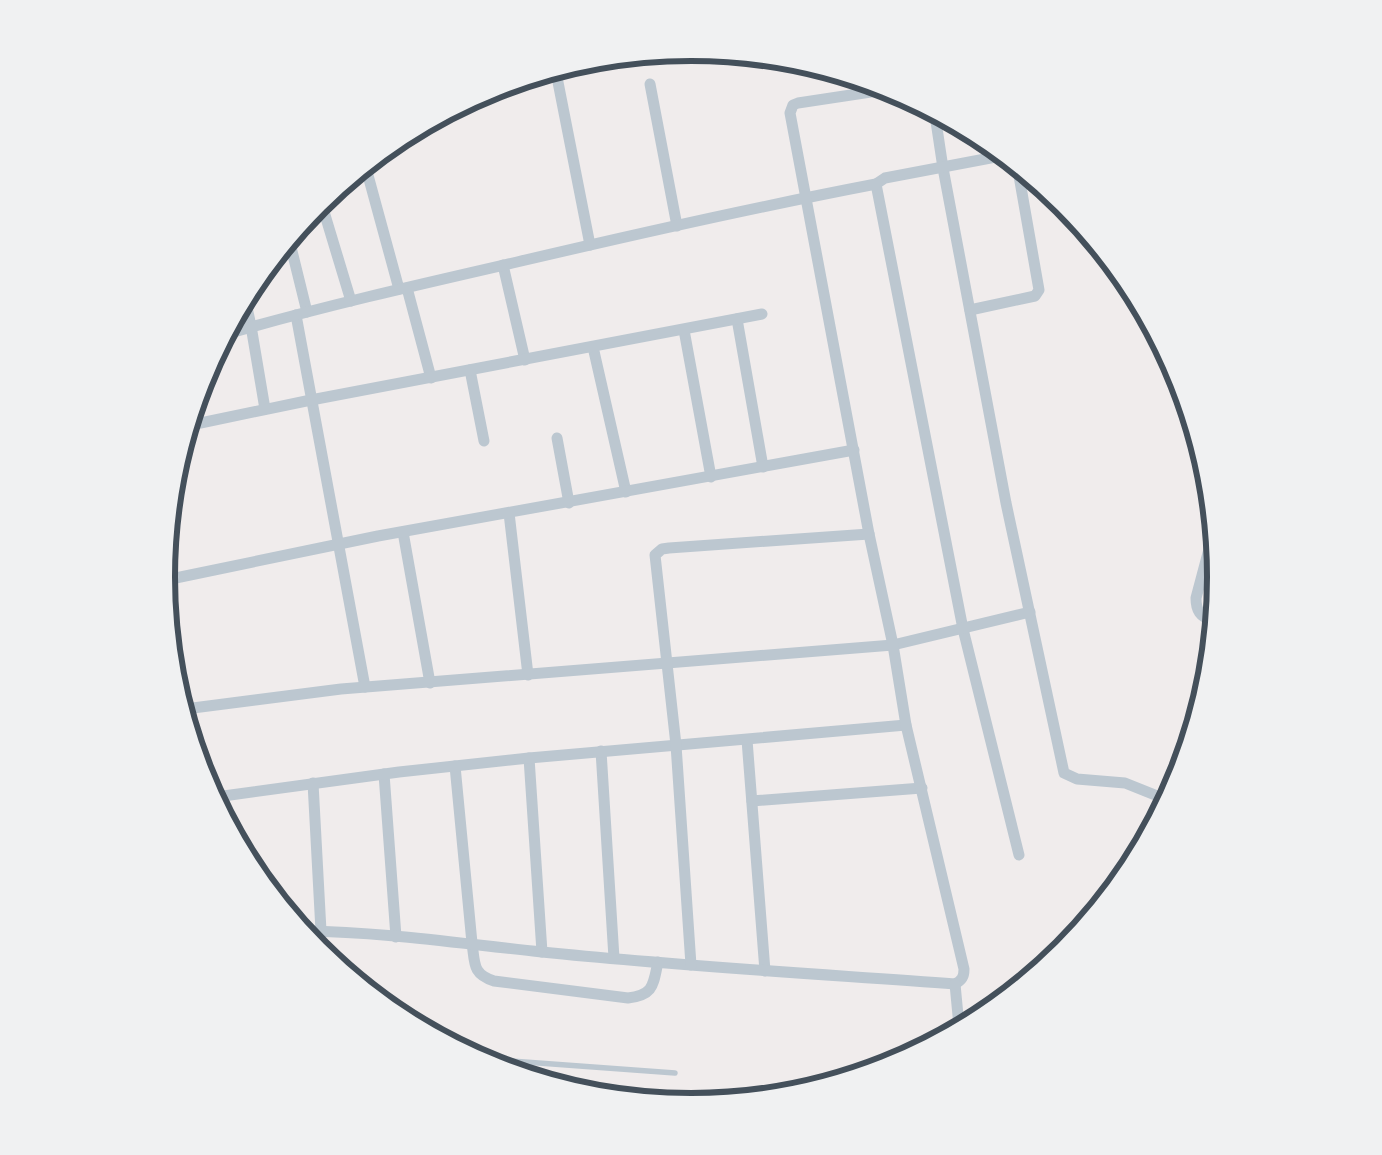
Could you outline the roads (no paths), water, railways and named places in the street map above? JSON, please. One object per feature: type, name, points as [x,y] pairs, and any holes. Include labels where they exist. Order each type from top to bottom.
[{"type":"street","points":[[557,79],[590,245]]},
{"type":"street","points":[[650,84],[677,226]]},
{"type":"street","points":[[315,931],[472,943],[542,952],[765,971],[955,984],[961,981],[964,976],[964,969],[906,725],[790,112],[793,105],[798,103],[867,93]]},
{"type":"street","points":[[936,123],[1006,503],[1064,774],[1077,779],[1125,783],[1158,796]]},
{"type":"street","points":[[238,330],[403,288],[590,245],[806,197],[876,184],[885,178],[991,158]]},
{"type":"street","points":[[368,175],[431,378]]},
{"type":"street","points":[[970,310],[1035,296],[1039,290],[1020,180]]},
{"type":"street","points":[[876,184],[963,629],[1019,855]]},
{"type":"street","points":[[325,214],[351,301]]},
{"type":"street","points":[[291,251],[302,314],[311,400],[365,687]]},
{"type":"street","points":[[503,265],[525,360]]},
{"type":"street","points":[[248,313],[265,409]]},
{"type":"street","points":[[198,423],[311,400],[762,314]]},
{"type":"street","points":[[737,319],[763,467]]},
{"type":"street","points":[[684,330],[711,477]]},
{"type":"street","points":[[593,347],[626,492]]},
{"type":"street","points":[[470,370],[484,441]]},
{"type":"street","points":[[557,438],[569,503]]},
{"type":"street","points":[[175,578],[403,532],[854,450]]},
{"type":"street","points":[[509,513],[528,675]]},
{"type":"street","points":[[403,532],[430,682]]},
{"type":"street","points":[[691,965],[676,745],[654,560],[655,555],[662,549],[669,548],[869,534]]},
{"type":"street","points":[[1205,617],[1200,614],[1196,607],[1196,598],[1206,559]]},
{"type":"street","points":[[191,708],[365,687],[892,645],[1030,612]]},
{"type":"street","points":[[223,796],[384,774],[529,758],[906,725]]},
{"type":"street","points":[[747,740],[765,971]]},
{"type":"street","points":[[600,751],[614,958]]},
{"type":"street","points":[[529,758],[542,952]]},
{"type":"street","points":[[455,766],[472,943],[476,969],[479,974],[485,978],[628,998],[640,997],[648,993],[654,980],[658,962]]},
{"type":"street","points":[[384,774],[396,937]]},
{"type":"street","points":[[313,784],[321,931]]},
{"type":"street","points":[[752,801],[922,788]]},
{"type":"street","points":[[955,984],[959,1019]]},
{"type":"lane","points":[[512,1061],[676,1073]]}]
